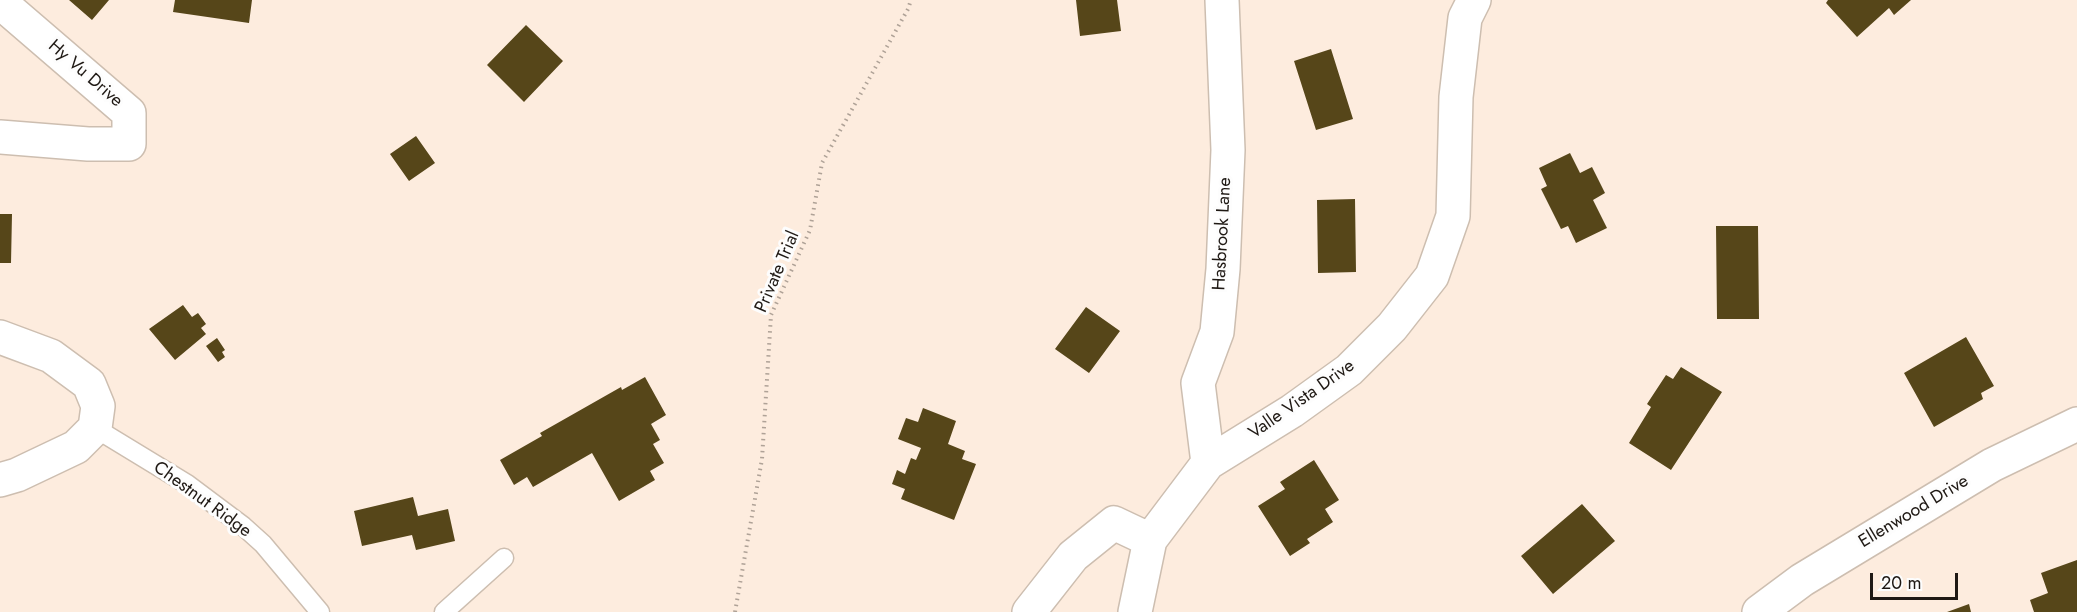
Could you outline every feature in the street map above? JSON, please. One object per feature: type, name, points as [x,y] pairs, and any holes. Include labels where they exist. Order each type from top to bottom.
[{"type":"street","name":"Hasbrook Lane","points":[[1208,463],[1198,382],[1216,332],[1223,269],[1228,150],[1222,0]]},
{"type":"street","name":"Valle Vista Drive","points":[[1135,612],[1150,540],[1208,463],[1292,411],[1349,370],[1392,327],[1432,276],[1453,216],[1456,97],[1465,18],[1474,0]]},
{"type":"street","name":"Hy Vu Drive","points":[[0,2],[129,113],[129,144],[88,144],[0,136]]},
{"type":"street","points":[[0,337],[51,356],[89,384],[98,406],[95,428],[76,447],[17,475],[0,480]]},
{"type":"street","name":"Ellenwood Drive","points":[[1759,612],[1802,580],[1992,465],[2077,424]]},
{"type":"street","points":[[1029,612],[1073,556],[1114,523],[1150,540]]},
{"type":"lane","name":"Chestnut Ridge","points":[[95,428],[187,484],[243,526],[263,544],[320,612]]},
{"type":"lane","points":[[444,612],[504,558]]},
{"type":"path","name":"Private Trial","points":[[735,612],[762,459],[771,315],[810,231],[822,163],[911,0]]},
{"type":"building","points":[[69,0],[109,0],[92,20]]},
{"type":"building","points":[[175,0],[252,0],[249,23],[173,12]]},
{"type":"building","points":[[1076,0],[1117,0],[1121,31],[1080,36]]},
{"type":"building","points":[[1828,0],[1911,0],[1894,15],[1889,8],[1857,37],[1826,3]]},
{"type":"building","points":[[526,25],[563,61],[524,102],[487,65]]},
{"type":"building","points":[[1331,49],[1353,119],[1316,130],[1294,61]]},
{"type":"building","points":[[416,136],[435,163],[409,181],[390,154]]},
{"type":"building","points":[[1570,153],[1580,173],[1592,167],[1605,193],[1593,200],[1607,228],[1576,243],[1568,226],[1561,229],[1541,189],[1547,186],[1539,168]]},
{"type":"building","points":[[1355,199],[1356,272],[1318,273],[1317,200]]},
{"type":"building","points":[[0,214],[12,214],[11,263],[0,263]]},
{"type":"building","points":[[1716,226],[1758,226],[1759,319],[1717,319]]},
{"type":"building","points":[[183,305],[192,317],[198,313],[206,324],[201,328],[206,334],[175,360],[149,329]]},
{"type":"building","points":[[1086,307],[1120,331],[1089,373],[1055,349]]},
{"type":"building","points":[[1966,337],[1994,386],[1981,393],[1983,399],[1934,427],[1904,373]]},
{"type":"building","points":[[217,338],[225,350],[222,352],[225,357],[218,362],[206,346]]},
{"type":"building","points":[[1681,367],[1722,392],[1671,470],[1629,443],[1651,407],[1647,404],[1666,375],[1673,379]]},
{"type":"building","points":[[645,377],[666,415],[651,424],[660,440],[653,444],[664,463],[650,471],[655,480],[619,501],[592,453],[533,487],[527,477],[514,485],[500,460],[542,436],[540,433],[621,387],[622,390]]},
{"type":"building","points":[[923,408],[956,421],[948,444],[965,451],[962,459],[976,464],[954,520],[901,499],[905,489],[892,484],[897,470],[905,474],[911,458],[916,460],[921,448],[898,439],[906,418],[918,422]]},
{"type":"building","points":[[1314,460],[1339,500],[1325,509],[1333,522],[1307,539],[1310,543],[1290,556],[1258,506],[1285,489],[1280,482]]},
{"type":"building","points":[[413,497],[418,516],[448,509],[455,541],[416,550],[412,535],[362,546],[354,511]]},
{"type":"building","points":[[1582,504],[1615,541],[1553,594],[1521,556]]},
{"type":"building","points":[[2077,560],[2077,612],[2034,612],[2030,600],[2048,593],[2041,573]]},
{"type":"building","points":[[1969,604],[1971,612],[1947,612]]}]
